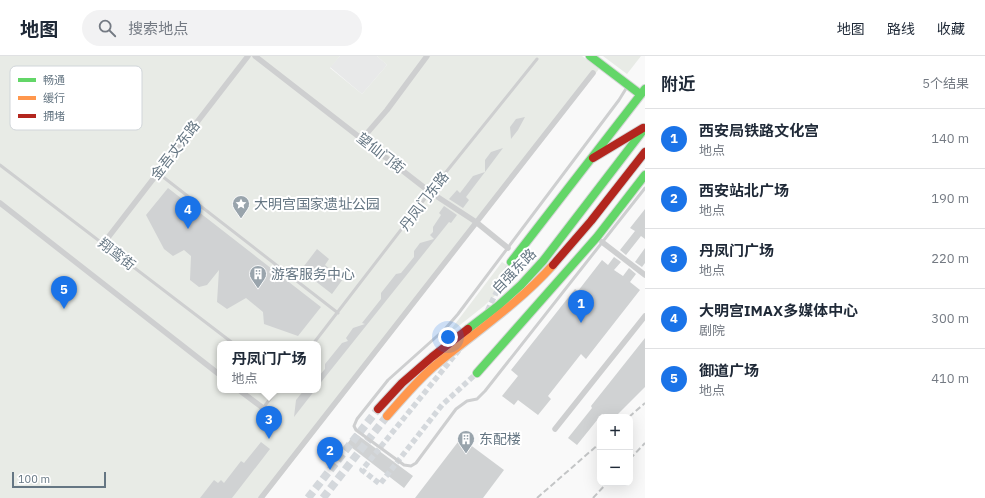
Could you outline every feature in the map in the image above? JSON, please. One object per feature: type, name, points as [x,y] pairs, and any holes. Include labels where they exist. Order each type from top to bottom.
[{"type":"main road","points":[[511,262],[643,92],[628,85],[590,56]]},
{"type":"main road","points":[[589,161],[645,127]]},
{"type":"main road","name":"自强东路","points":[[378,409],[402,383],[432,357],[498,306],[522,285],[543,261],[645,127]]},
{"type":"main road","name":"自强东路","points":[[387,416],[409,391],[437,364],[504,312],[528,291],[591,221],[645,152]]},
{"type":"main road","points":[[477,373],[597,237],[645,175]]},
{"type":"street","name":"金吾丈东路","points":[[103,244],[248,56]]},
{"type":"street","name":"望仙门街","points":[[255,56],[430,192],[476,222],[508,248]]},
{"type":"street","points":[[362,139],[387,110],[427,56]]},
{"type":"street","points":[[262,498],[593,73]]},
{"type":"street","points":[[0,203],[217,373]]},
{"type":"street","points":[[602,242],[645,275]]},
{"type":"street","points":[[555,429],[645,316]]},
{"type":"street","points":[[243,393],[263,408]]},
{"type":"lane","name":"丹凤门东路","points":[[315,341],[430,192],[537,59]]},
{"type":"lane","points":[[628,85],[619,100],[453,321],[388,380],[356,420],[354,426],[356,430],[404,466],[411,466],[416,463],[456,409],[461,404],[477,399],[480,396],[645,188]]},
{"type":"lane","name":"翔鸾街","points":[[0,165],[230,341]]},
{"type":"lane","points":[[158,173],[338,313]]},
{"type":"lane","points":[[263,408],[275,393]]},
{"type":"shaded area","name":"大明宫国家遗址公园","points":[[0,56],[340,56],[330,68],[362,94],[387,65],[377,56],[582,56],[599,69],[264,498],[0,498]]},
{"type":"shaded area","points":[[340,56],[377,56],[387,65],[362,94],[330,67]]},
{"type":"shaded area","points":[[603,56],[641,56],[627,74]]},
{"type":"shaded area","points":[[530,250],[536,257],[484,306],[446,336],[502,262],[514,270]]},
{"type":"building","points":[[525,117],[511,139],[510,127],[516,119]]},
{"type":"building","points":[[503,148],[485,172],[485,160],[491,152]]},
{"type":"building","points":[[485,172],[466,197],[469,200],[463,208],[449,199],[457,190],[460,193],[473,176]]},
{"type":"building","points":[[168,188],[321,307],[298,336],[264,324],[263,312],[246,298],[227,309],[217,302],[219,270],[207,285],[199,287],[190,280],[191,256],[184,250],[173,256],[164,249],[146,215]]},
{"type":"building","points":[[444,206],[457,215],[451,223],[449,222],[321,382],[321,374],[325,369],[325,364],[342,343],[348,341],[346,338],[353,328],[365,324],[362,323],[381,299],[381,293],[396,274],[401,273],[414,257],[414,251],[420,243],[434,239],[430,235],[433,232],[433,227],[441,215],[439,213]]},
{"type":"building","points":[[645,209],[645,239],[641,236],[626,255],[620,250],[635,231],[630,228]]},
{"type":"building","points":[[645,248],[645,263],[642,267],[635,262]]},
{"type":"building","points":[[317,249],[329,259],[325,265],[343,279],[332,294],[301,270]]},
{"type":"building","points":[[614,257],[621,262],[614,270],[623,276],[629,268],[636,274],[630,282],[640,290],[586,359],[581,354],[548,396],[551,399],[538,415],[518,400],[514,405],[502,396],[518,376],[511,370],[575,289],[578,291],[602,260],[608,265]]},
{"type":"building","points":[[645,338],[645,387],[618,414],[597,414],[597,420],[577,445],[568,438],[592,408],[591,406]]},
{"type":"building","points":[[302,393],[313,393],[294,417],[296,400]]},
{"type":"building","points":[[355,433],[413,476],[404,488],[347,444]]},
{"type":"building","name":"东配楼","points":[[461,438],[504,470],[483,498],[415,498]]},
{"type":"building","points":[[261,442],[270,449],[232,498],[200,498],[214,480],[218,483],[221,480],[224,483],[241,461],[244,463]]},
{"type":"tunnel","points":[[474,332],[481,324],[511,262]]},
{"type":"tunnel","points":[[459,350],[362,470],[380,484],[442,405],[477,373]]},
{"type":"tunnel","points":[[308,498],[378,409]]},
{"type":"tunnel","points":[[323,498],[387,416]]},
{"type":"railway","points":[[632,414],[645,403]]},
{"type":"railway","points":[[633,456],[645,443]]},
{"type":"railway","points":[[537,498],[597,446]]},
{"type":"railway","points":[[593,498],[604,486]]},
{"type":"traffic: fast","points":[[590,56],[640,94]]},
{"type":"traffic: fast","points":[[511,262],[645,89]]},
{"type":"traffic: fast","points":[[468,329],[498,306],[521,285],[543,261],[645,128]]},
{"type":"traffic: fast","points":[[477,373],[597,237],[645,175]]},
{"type":"traffic: slow","points":[[387,416],[424,375],[512,304],[553,265]]},
{"type":"traffic: jam","points":[[593,158],[643,128]]},
{"type":"traffic: jam","points":[[553,265],[591,221],[645,152]]},
{"type":"traffic: jam","points":[[378,409],[402,383],[468,329]]},
{"type":"place","name":"大明宫国家遗址公园","points":[[241,219]]},
{"type":"place","name":"大明宫IMAX多媒体中心","points":[[188,229]]},
{"type":"place","name":"游客服务中心","points":[[258,289]]},
{"type":"place","name":"御道广场","points":[[64,309]]},
{"type":"place","name":"西安局铁路文化宫","points":[[581,323]]},
{"type":"place","name":"丹凤门广场","points":[[269,439]]},
{"type":"place","name":"东配楼","points":[[466,454]]},
{"type":"place","name":"西安站北广场","points":[[330,470]]}]
